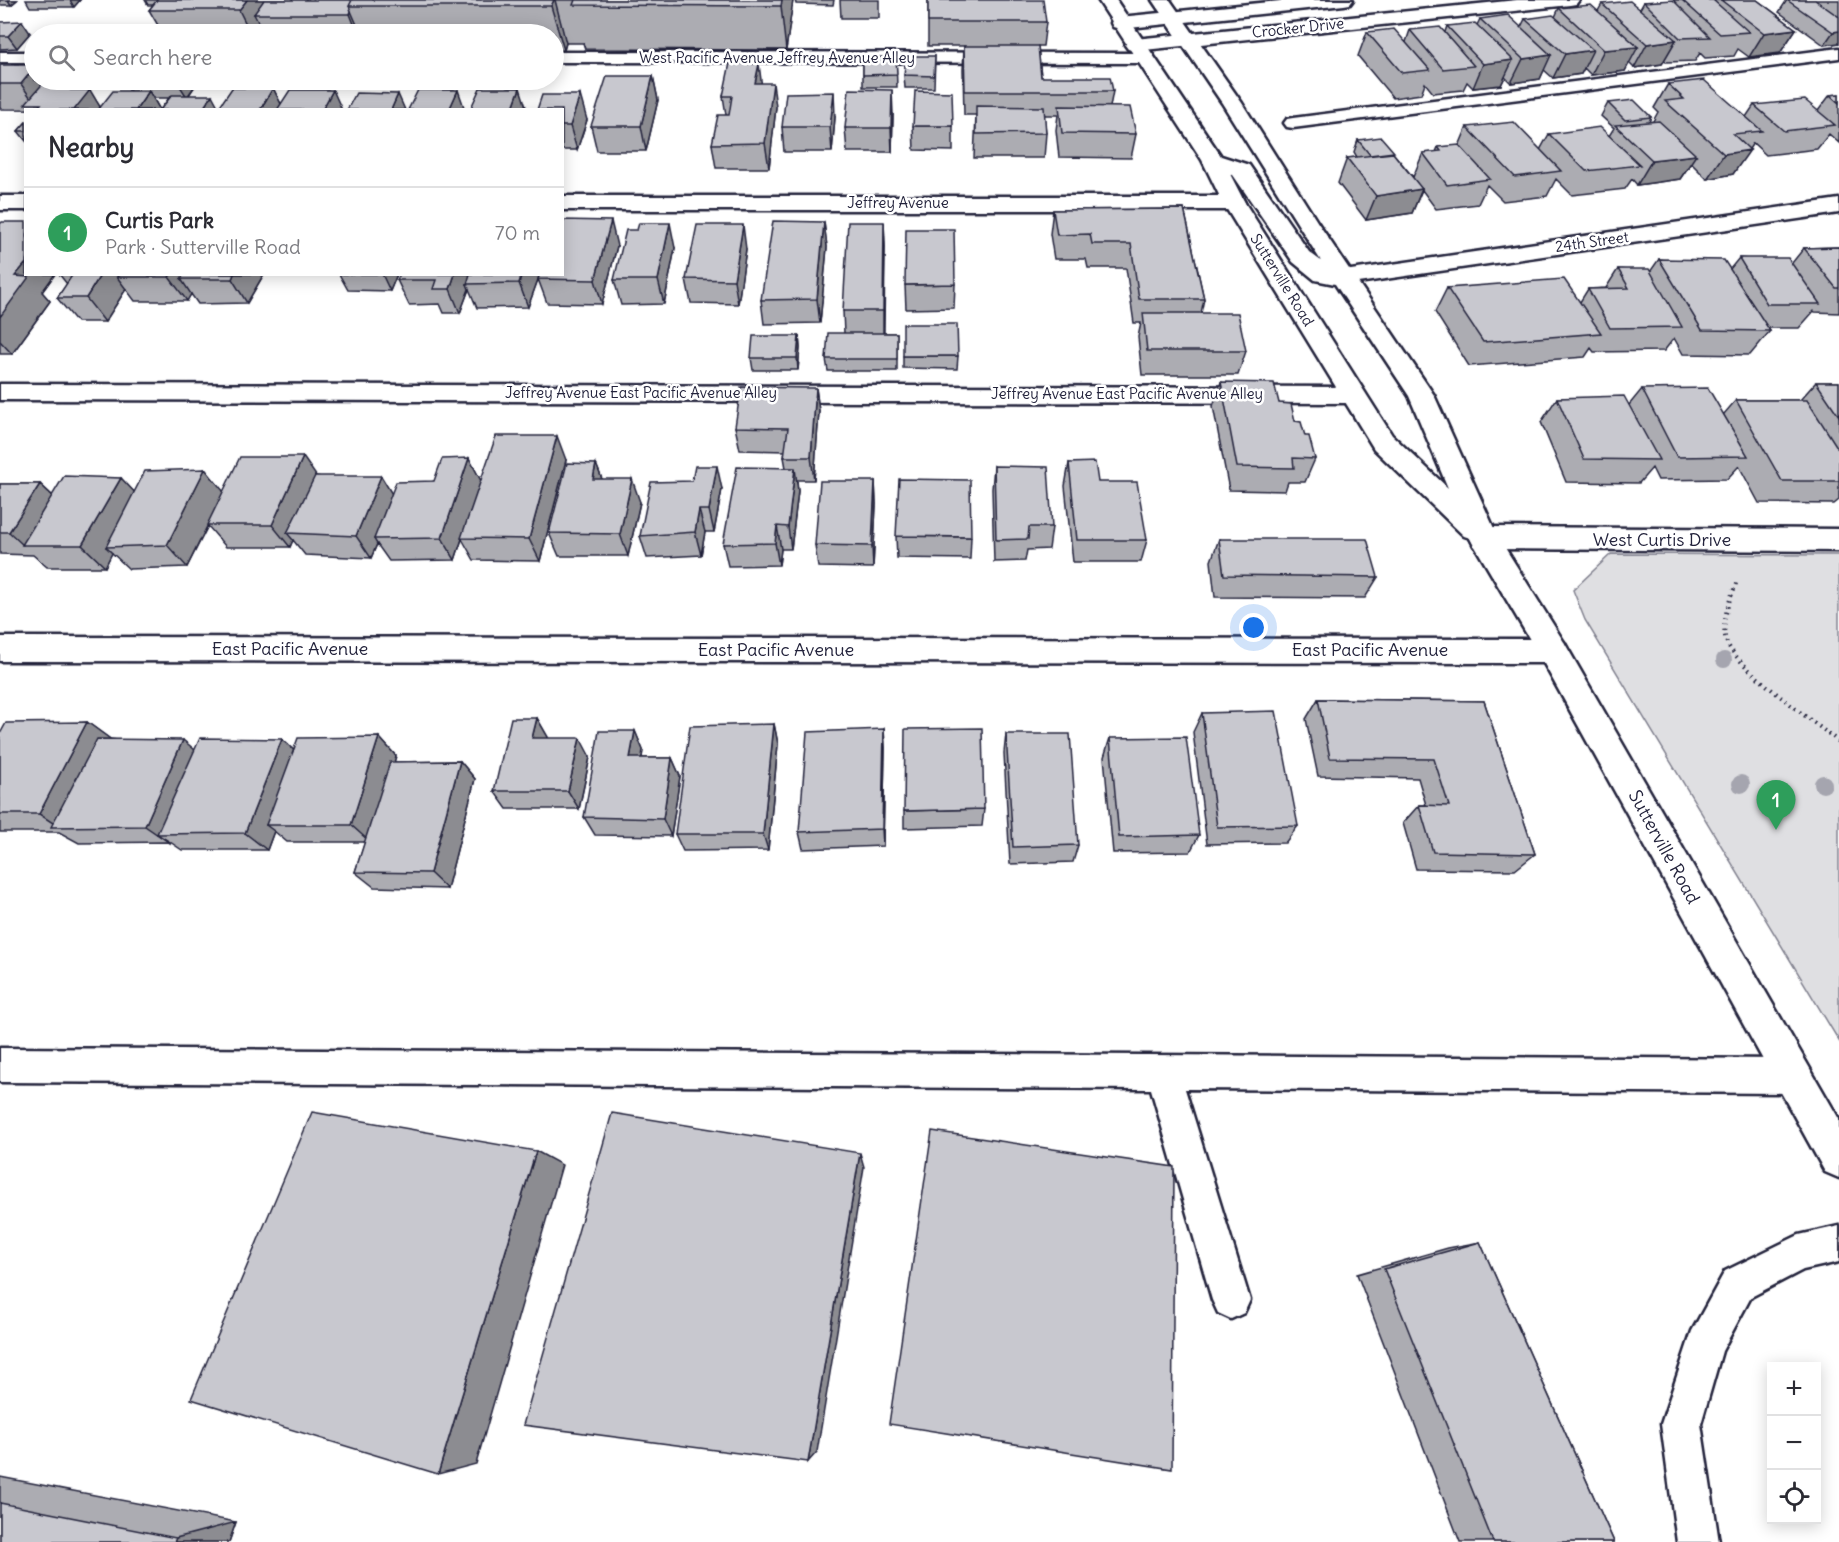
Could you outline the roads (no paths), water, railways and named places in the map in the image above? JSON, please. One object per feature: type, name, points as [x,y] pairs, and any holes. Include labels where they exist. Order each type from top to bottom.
[{"type":"street","name":"Sutterville Road","points":[[1107,0],[1213,160],[1234,203],[1383,442],[1484,538]]},
{"type":"street","name":"Sutterville Road","points":[[1161,0],[1190,39],[1265,152],[1307,224],[1421,395],[1484,538],[1553,651],[1839,1158]]},
{"type":"street","name":"Crocker Drive","points":[[1120,22],[1344,0]]},
{"type":"street","name":"Crocker Drive","points":[[1140,51],[1190,39],[1570,0]]},
{"type":"street","points":[[1213,160],[1241,170],[1301,257],[1323,275],[1344,278]]},
{"type":"street","points":[[0,203],[24,203]]},
{"type":"street","name":"Jeffrey Avenue","points":[[564,203],[1234,203]]},
{"type":"street","name":"24th Street","points":[[1344,278],[1839,206]]},
{"type":"street","name":"West Curtis Drive","points":[[1484,538],[1839,540]]},
{"type":"street","name":"East Pacific Avenue","points":[[0,649],[1553,651]]},
{"type":"lane","name":"West Pacific Avenue Jeffrey Avenue Alley","points":[[564,57],[1140,51]]},
{"type":"lane","points":[[1293,123],[1839,53]]},
{"type":"lane","points":[[0,57],[24,57]]},
{"type":"lane","name":"Jeffrey Avenue East Pacific Avenue Alley","points":[[0,392],[1354,395]]},
{"type":"lane","points":[[0,1065],[1793,1076]]},
{"type":"lane","points":[[1163,1072],[1231,1300]]},
{"type":"lane","points":[[1698,1542],[1681,1424],[1705,1344],[1738,1284],[1799,1253],[1839,1244]]},
{"type":"place","name":"Curtis Park","points":[[1776,830]]}]
